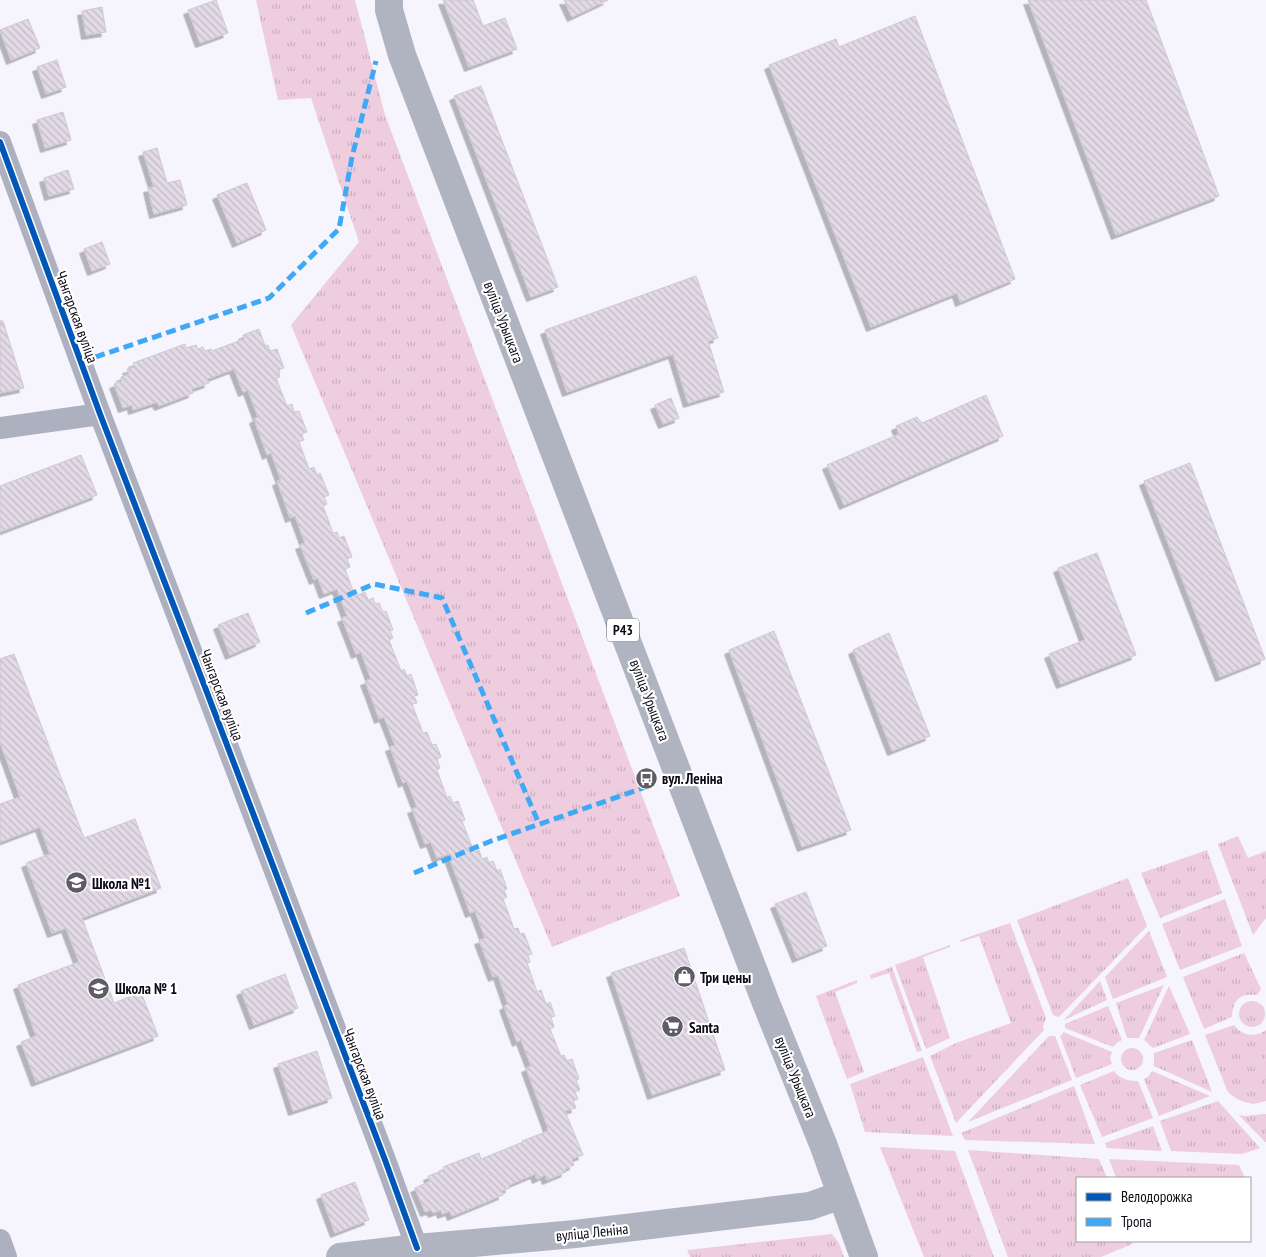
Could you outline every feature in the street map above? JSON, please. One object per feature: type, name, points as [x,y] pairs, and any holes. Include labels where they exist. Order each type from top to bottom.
[{"type":"main road","name":"вуліца Урыцкага","points":[[389,0],[389,10],[409,74],[766,1003],[823,1144],[864,1257]]},
{"type":"main road","name":"вуліца Леніна","points":[[340,1257],[418,1253],[810,1206],[841,1195]]},
{"type":"street","name":"Чангарская вуліца","points":[[0,142],[100,414],[385,1160],[418,1253]]},
{"type":"street","points":[[0,428],[100,414]]},
{"type":"street","points":[[0,1240],[6,1257]]},
{"type":"green space","points":[[256,0],[355,0],[385,115],[680,896],[552,947],[291,325],[359,242],[311,98],[278,100]]},
{"type":"green space","points":[[1238,836],[1248,858],[1266,851],[1266,918],[1253,935],[1218,844]]},
{"type":"green space","points":[[1207,850],[1222,893],[1160,918],[1141,873]]},
{"type":"green space","points":[[1128,878],[1147,926],[1059,1017],[1053,1015],[1017,920]]},
{"type":"green space","points":[[1225,899],[1242,946],[1180,970],[1162,924]]},
{"type":"green space","points":[[1010,923],[1046,1018],[1043,1026],[1044,1030],[956,1123],[930,1056],[956,1043],[1011,1023],[979,936],[961,942],[960,940]]},
{"type":"green space","points":[[1149,931],[1167,977],[1113,999],[1105,977]]},
{"type":"green space","points":[[950,945],[950,947],[923,957],[950,1038],[926,1049],[895,965]]},
{"type":"green space","points":[[1244,953],[1261,989],[1257,995],[1246,995],[1238,999],[1234,1006],[1232,1017],[1204,1029],[1183,977]]},
{"type":"green space","points":[[892,967],[922,1051],[917,1052],[889,973],[871,979],[870,975]]},
{"type":"green space","points":[[857,980],[857,983],[835,992],[864,1072],[847,1079],[816,996]]},
{"type":"green space","points":[[1100,981],[1107,1000],[1064,1020]]},
{"type":"green space","points":[[1164,985],[1139,1038],[1127,1038],[1116,1003]]},
{"type":"green space","points":[[1169,986],[1190,1034],[1153,1048],[1144,1040]]},
{"type":"green space","points":[[1252,1001],[1261,1005],[1265,1014],[1261,1023],[1252,1027],[1243,1023],[1239,1014],[1243,1005]]},
{"type":"green space","points":[[1108,1006],[1122,1040],[1113,1047],[1065,1028],[1065,1024]]},
{"type":"green space","points":[[1234,1025],[1241,1032],[1249,1035],[1262,1033],[1266,1030],[1266,1101],[1253,1104],[1245,1102],[1237,1099],[1227,1090],[1205,1035]]},
{"type":"green space","points":[[1063,1032],[1112,1052],[1110,1058],[1112,1064],[1076,1078],[1060,1036]]},
{"type":"green space","points":[[1049,1036],[1055,1036],[1072,1080],[968,1122]]},
{"type":"green space","points":[[1192,1040],[1212,1092],[1154,1066],[1154,1053]]},
{"type":"green space","points":[[1132,1048],[1140,1051],[1143,1059],[1140,1067],[1132,1070],[1124,1067],[1121,1059],[1124,1051]]},
{"type":"green space","points":[[923,1057],[953,1136],[865,1132],[850,1084]]},
{"type":"green space","points":[[1114,1071],[1124,1079],[1138,1081],[1153,1118],[1102,1137],[1080,1085]]},
{"type":"green space","points":[[1152,1071],[1210,1096],[1159,1116],[1144,1079]]},
{"type":"green space","points":[[1074,1086],[1095,1144],[965,1140],[961,1133]]},
{"type":"green space","points":[[1218,1101],[1260,1148],[1242,1154],[1171,1151],[1160,1121]]},
{"type":"green space","points":[[1266,1114],[1266,1142],[1265,1142],[1239,1115]]},
{"type":"green space","points":[[1153,1126],[1162,1151],[1107,1148],[1105,1143]]},
{"type":"green space","points":[[880,1147],[955,1151],[994,1257],[924,1257]]},
{"type":"green space","points":[[968,1150],[1099,1159],[1107,1177],[1076,1177],[1076,1242],[1131,1242],[1132,1244],[1101,1257],[1008,1257]]},
{"type":"green space","points":[[1109,1159],[1239,1165],[1245,1177],[1116,1177]]},
{"type":"green space","points":[[832,1234],[839,1243],[844,1257],[690,1257],[687,1250]]},
{"type":"building","points":[[216,0],[228,33],[200,43],[188,10]]},
{"type":"building","points":[[443,0],[473,0],[483,26],[505,18],[517,49],[469,67]]},
{"type":"building","points":[[564,0],[608,0],[572,17]]},
{"type":"building","points":[[1028,0],[1146,0],[1219,196],[1116,235]]},
{"type":"building","points":[[102,7],[106,32],[86,35],[82,11]]},
{"type":"building","points":[[915,16],[1015,279],[960,302],[957,293],[871,327],[769,65],[836,39],[839,47]]},
{"type":"building","points":[[28,19],[40,48],[11,60],[0,30]]},
{"type":"building","points":[[57,60],[66,87],[46,94],[37,67]]},
{"type":"building","points":[[481,86],[558,287],[531,297],[454,96]]},
{"type":"building","points":[[63,112],[71,140],[45,148],[37,120]]},
{"type":"building","points":[[157,148],[167,183],[180,180],[187,205],[154,214],[148,188],[154,187],[143,152]]},
{"type":"building","points":[[68,170],[74,189],[49,196],[44,178]]},
{"type":"building","points":[[247,183],[266,230],[237,243],[217,195]]},
{"type":"building","points":[[102,242],[110,264],[92,271],[84,249]]},
{"type":"building","points":[[696,276],[718,338],[708,341],[724,392],[688,403],[673,354],[567,392],[545,330]]},
{"type":"building","points":[[0,321],[3,321],[24,388],[0,393]]},
{"type":"building","points":[[259,329],[265,346],[268,345],[270,351],[277,349],[284,368],[278,370],[280,377],[276,378],[287,406],[292,404],[294,412],[299,411],[307,432],[301,434],[304,440],[299,442],[309,469],[314,467],[317,475],[320,473],[329,495],[324,497],[327,504],[323,506],[333,533],[337,532],[339,538],[344,536],[352,557],[347,559],[350,567],[345,569],[355,596],[365,592],[368,600],[373,598],[375,604],[379,603],[383,612],[386,611],[393,630],[390,631],[393,638],[389,640],[401,671],[404,669],[407,676],[411,674],[418,695],[414,696],[417,703],[412,704],[418,720],[423,733],[427,732],[432,745],[436,744],[441,757],[437,759],[440,768],[437,770],[447,798],[450,796],[453,803],[458,801],[465,820],[462,821],[474,852],[479,850],[482,859],[487,857],[489,863],[493,861],[497,871],[500,869],[507,889],[504,890],[507,897],[503,899],[514,929],[518,928],[520,934],[524,933],[532,954],[528,955],[530,962],[527,963],[537,992],[541,990],[546,1004],[550,1002],[555,1016],[551,1017],[554,1027],[550,1029],[561,1056],[564,1055],[567,1061],[572,1059],[579,1079],[576,1080],[580,1090],[575,1092],[578,1099],[573,1101],[576,1108],[565,1111],[583,1155],[572,1159],[574,1165],[565,1169],[566,1172],[547,1180],[545,1175],[537,1179],[535,1174],[509,1185],[510,1188],[502,1191],[503,1195],[452,1216],[450,1211],[442,1214],[441,1210],[433,1213],[431,1210],[425,1212],[415,1188],[430,1181],[428,1176],[444,1170],[443,1167],[479,1153],[481,1159],[548,1131],[526,1068],[531,1066],[521,1040],[517,1042],[504,1006],[508,1004],[498,975],[493,977],[479,940],[485,938],[475,911],[470,913],[448,854],[437,858],[431,842],[425,844],[412,809],[417,807],[407,781],[403,783],[390,747],[395,745],[384,717],[379,719],[365,681],[371,679],[361,652],[356,654],[342,618],[347,616],[337,589],[324,594],[318,578],[314,580],[300,545],[305,543],[295,516],[290,518],[277,481],[281,480],[271,453],[267,455],[254,419],[258,417],[248,390],[243,392],[234,369],[207,379],[209,383],[192,389],[193,393],[159,406],[157,402],[133,410],[132,405],[123,408],[114,384],[122,381],[121,377],[129,374],[127,369],[135,367],[133,363],[185,344],[186,348],[196,345],[198,349],[203,347],[205,351],[211,349],[212,351],[244,339],[243,335]]},
{"type":"building","points":[[986,395],[1003,436],[844,505],[827,465],[899,434],[896,426],[917,417],[922,423]]},
{"type":"building","points":[[671,398],[679,418],[663,424],[655,405]]},
{"type":"building","points":[[81,455],[97,495],[0,532],[0,486]]},
{"type":"building","points":[[1190,463],[1265,659],[1220,677],[1144,481]]},
{"type":"building","points":[[1097,553],[1136,655],[1061,684],[1049,654],[1085,640],[1058,568]]},
{"type":"building","points":[[248,613],[260,642],[230,655],[218,625]]},
{"type":"building","points":[[774,631],[851,830],[802,847],[729,650]]},
{"type":"building","points":[[889,633],[930,736],[892,751],[853,650]]},
{"type":"building","points":[[14,654],[84,838],[135,819],[161,888],[82,918],[114,1003],[141,992],[158,1036],[36,1082],[21,1042],[36,1036],[18,985],[79,962],[66,928],[52,933],[26,863],[50,854],[40,827],[0,842],[0,804],[20,797],[0,742],[0,659]]},
{"type":"building","points":[[806,892],[827,946],[797,958],[775,904]]},
{"type":"building","points":[[684,948],[725,1070],[652,1095],[611,973]]},
{"type":"building","points":[[285,974],[298,1008],[254,1025],[241,991]]},
{"type":"building","points":[[317,1051],[332,1098],[293,1111],[278,1064]]},
{"type":"building","points":[[355,1182],[369,1220],[335,1233],[321,1195]]},
{"type":"marked path","points":[[81,362],[269,298],[339,229],[352,157],[376,61]]},
{"type":"marked path","points":[[306,613],[374,584],[442,598],[539,824]]},
{"type":"marked path","points":[[414,873],[491,841],[649,786]]},
{"type":"cycle path","points":[[0,142],[100,414],[417,1248]]},
{"type":"place","name":"вул. Леніна","points":[[646,778]]},
{"type":"place","name":"Школа №1","points":[[76,883]]},
{"type":"place","name":"Три цены","points":[[684,977]]},
{"type":"place","name":"Школа № 1","points":[[99,988]]},
{"type":"place","name":"Santa","points":[[673,1027]]}]
